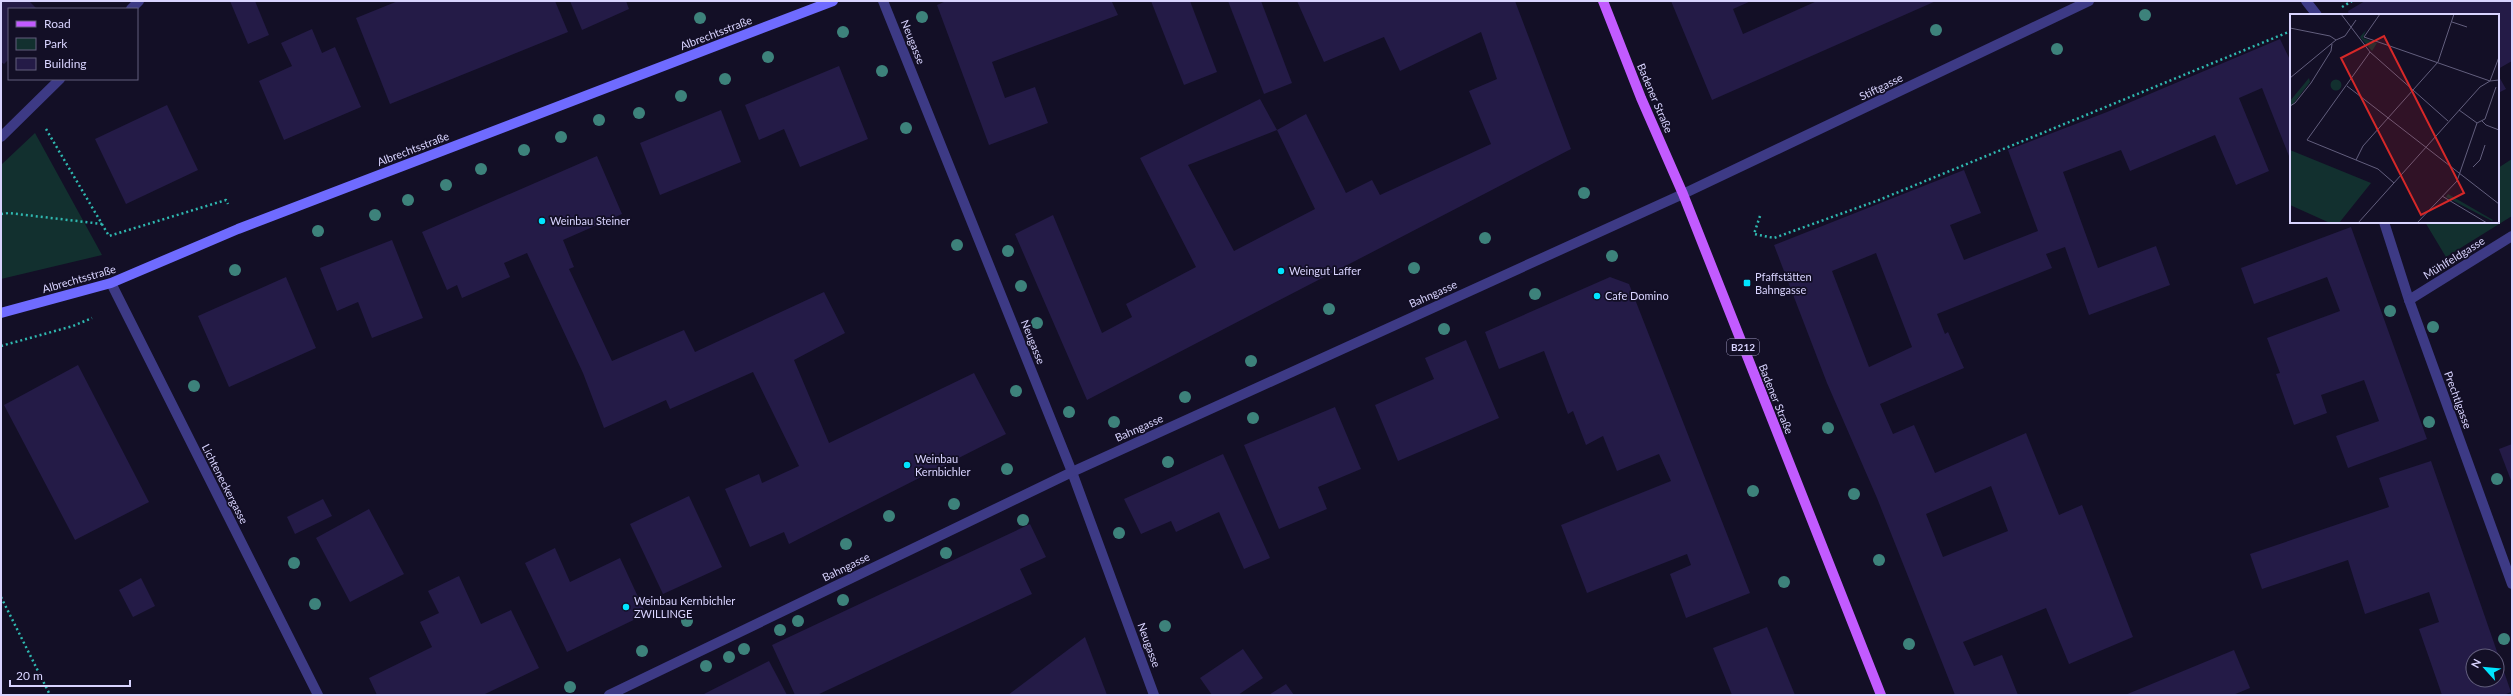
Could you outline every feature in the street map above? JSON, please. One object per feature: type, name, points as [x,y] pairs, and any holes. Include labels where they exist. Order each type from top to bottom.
[{"type":"main road","name":"Badener Straße","points":[[1603,1],[1641,98],[1684,194],[1881,695]]},
{"type":"street","name":"Albrechtsstraße","points":[[1,313],[111,283],[238,229],[833,1]]},
{"type":"street","name":"Neugasse","points":[[883,1],[1072,472],[1154,695]]},
{"type":"street","name":"Stiftgasse","points":[[1684,194],[2090,1]]},
{"type":"street","points":[[2306,1],[2316,14]]},
{"type":"street","points":[[1,136],[59,80]]},
{"type":"street","name":"Bahngasse","points":[[608,695],[1072,472],[1684,194]]},
{"type":"street","name":"Prechtlgasse","points":[[2384,223],[2409,300],[2512,584]]},
{"type":"street","name":"Mühlfeldgasse","points":[[2409,300],[2512,236]]},
{"type":"street","name":"Lichteneckergasse","points":[[111,283],[318,695]]},
{"type":"path","points":[[1760,216],[1754,234],[1774,238],[1879,200],[2290,31]]},
{"type":"path","points":[[33,106],[109,236],[226,200],[238,229]]},
{"type":"path","points":[[1,214],[9,212],[102,224]]},
{"type":"path","points":[[1,346],[73,326],[122,305]]},
{"type":"path","points":[[1,597],[50,695]]},
{"type":"green space","points":[[35,133],[102,255],[1,279],[1,165]]},
{"type":"green space","points":[[2512,159],[2512,216],[2446,257],[2426,223],[2499,223],[2499,167]]},
{"type":"building","points":[[1,1],[29,1],[36,8],[8,8],[8,60],[4,64],[1,62]]},
{"type":"building","points":[[230,1],[255,1],[269,35],[248,44]]},
{"type":"building","points":[[398,1],[555,1],[568,32],[390,104],[356,18]]},
{"type":"building","points":[[570,1],[626,1],[629,9],[582,30]]},
{"type":"building","points":[[946,1],[1115,1],[1112,2],[1118,15],[992,62],[1005,98],[1035,87],[1048,123],[989,145],[937,5]]},
{"type":"building","points":[[1151,1],[1190,1],[1217,72],[1184,85]]},
{"type":"building","points":[[1228,1],[1261,1],[1292,83],[1264,94]]},
{"type":"building","points":[[1297,1],[1515,1],[1571,149],[1087,400],[1015,234],[1053,215],[1102,333],[1132,317],[1126,304],[1196,267],[1140,158],[1260,99],[1277,130],[1306,114],[1346,193],[1372,180],[1380,195],[1491,144],[1469,91],[1497,79],[1481,32],[1400,71],[1384,37],[1324,62]],"holes":[[[1277,130],[1315,209],[1234,251],[1188,165]]]},
{"type":"building","points":[[1671,1],[1751,1],[1733,9],[1743,34],[1817,1],[1936,1],[1712,100]]},
{"type":"building","points":[[2365,1],[2512,1],[2512,61],[2499,68],[2499,14],[2349,14],[2348,11]]},
{"type":"building","points":[[312,29],[322,53],[335,47],[361,107],[284,140],[259,81],[292,66],[281,43]]},
{"type":"building","points":[[2280,39],[2290,60],[2290,158],[2262,88],[2239,98],[2269,171],[2236,185],[2215,135],[2130,171],[2121,150],[2063,172],[2098,268],[2156,246],[2170,285],[2089,315],[2065,247],[2046,254],[2052,268],[1937,314],[1945,334],[1948,332],[1964,368],[1880,404],[1893,434],[1914,425],[1935,473],[2026,433],[2059,515],[2082,505],[2133,637],[2069,664],[2046,608],[1963,642],[1974,666],[2002,655],[2018,695],[1955,695],[1877,498],[1827,383],[1774,245],[1964,170],[1981,213],[1950,225],[1964,260],[2038,231],[2008,150],[2107,112]],"holes":[[[1876,253],[1912,347],[1869,367],[1832,271]],[[1991,486],[2008,531],[1943,557],[1926,514]]]},
{"type":"building","points":[[839,66],[868,139],[800,167],[784,129],[759,140],[745,105]]},
{"type":"building","points":[[2499,77],[2506,89],[2499,92]]},
{"type":"building","points":[[167,105],[198,170],[126,204],[95,139]]},
{"type":"building","points":[[721,110],[741,162],[660,195],[640,143]]},
{"type":"building","points":[[597,156],[622,214],[563,240],[574,267],[569,269],[612,361],[684,330],[695,352],[824,292],[845,333],[794,360],[829,443],[974,373],[1006,434],[789,544],[784,532],[750,547],[725,489],[759,474],[762,483],[799,466],[753,372],[670,409],[666,400],[604,428],[583,373],[527,253],[504,263],[510,277],[462,298],[457,285],[447,290],[422,232]]},
{"type":"building","points":[[2351,227],[2427,439],[2348,468],[2336,436],[2379,421],[2364,380],[2321,395],[2327,413],[2294,425],[2276,374],[2280,373],[2267,338],[2340,311],[2327,277],[2254,304],[2241,268]]},
{"type":"building","points":[[392,240],[423,318],[372,338],[358,302],[337,311],[320,268]]},
{"type":"building","points":[[286,277],[316,348],[229,387],[198,316]]},
{"type":"building","points":[[1610,277],[1629,284],[1750,593],[1686,618],[1670,574],[1691,565],[1687,554],[1587,593],[1561,525],[1671,481],[1659,454],[1617,471],[1603,436],[1586,445],[1573,411],[1568,414],[1544,351],[1499,369],[1485,332]]},
{"type":"building","points":[[1466,340],[1499,418],[1398,461],[1375,405],[1434,379],[1425,358]]},
{"type":"building","points":[[78,365],[149,502],[75,540],[4,405]]},
{"type":"building","points":[[1335,407],[1361,469],[1318,487],[1327,509],[1279,529],[1244,445]]},
{"type":"building","points":[[2512,444],[2512,483],[2499,449]]},
{"type":"building","points":[[1223,454],[1270,558],[1244,569],[1219,512],[1176,532],[1171,521],[1141,534],[1124,499]]},
{"type":"building","points":[[2431,461],[2496,648],[2465,648],[2465,688],[2505,688],[2505,675],[2511,692],[2504,695],[2442,695],[2419,629],[2439,622],[2429,592],[2365,614],[2348,560],[2262,589],[2250,554],[2389,507],[2379,478]]},
{"type":"building","points":[[689,496],[722,567],[663,594],[630,524]]},
{"type":"building","points":[[323,499],[332,516],[295,534],[287,517]]},
{"type":"building","points":[[369,509],[404,574],[350,602],[316,538]]},
{"type":"building","points":[[1030,524],[1046,557],[1020,569],[1032,594],[817,695],[795,695],[772,645]]},
{"type":"building","points":[[555,548],[570,582],[620,558],[646,614],[567,652],[525,563]]},
{"type":"building","points":[[459,576],[481,624],[511,610],[539,668],[483,695],[377,695],[369,678],[432,647],[420,622],[439,613],[428,591]]},
{"type":"building","points":[[141,578],[155,606],[133,617],[119,590]]},
{"type":"building","points":[[1767,627],[1795,695],[1732,695],[1713,648]]},
{"type":"building","points":[[1085,637],[1107,695],[1008,695]]},
{"type":"building","points":[[1243,649],[1263,678],[1238,695],[1212,695],[1200,678]]},
{"type":"building","points":[[2234,650],[2250,688],[2233,695],[2125,695]]},
{"type":"building","points":[[769,661],[787,695],[702,695]]},
{"type":"building","points":[[1286,684],[1294,695],[1269,695]]},
{"type":"place","name":"Weinbau Steiner","points":[[542,221]]},
{"type":"place","name":"Weingut Laffer","points":[[1281,271]]},
{"type":"place","name":"Pfaffstätten Bahngasse","points":[[1747,283]]},
{"type":"place","name":"Cafe Domino","points":[[1597,296]]},
{"type":"place","name":"Weinbau Kernbichler","points":[[907,465]]},
{"type":"place","name":"Weinbau Kernbichler ZWILLINGE","points":[[626,607]]}]
